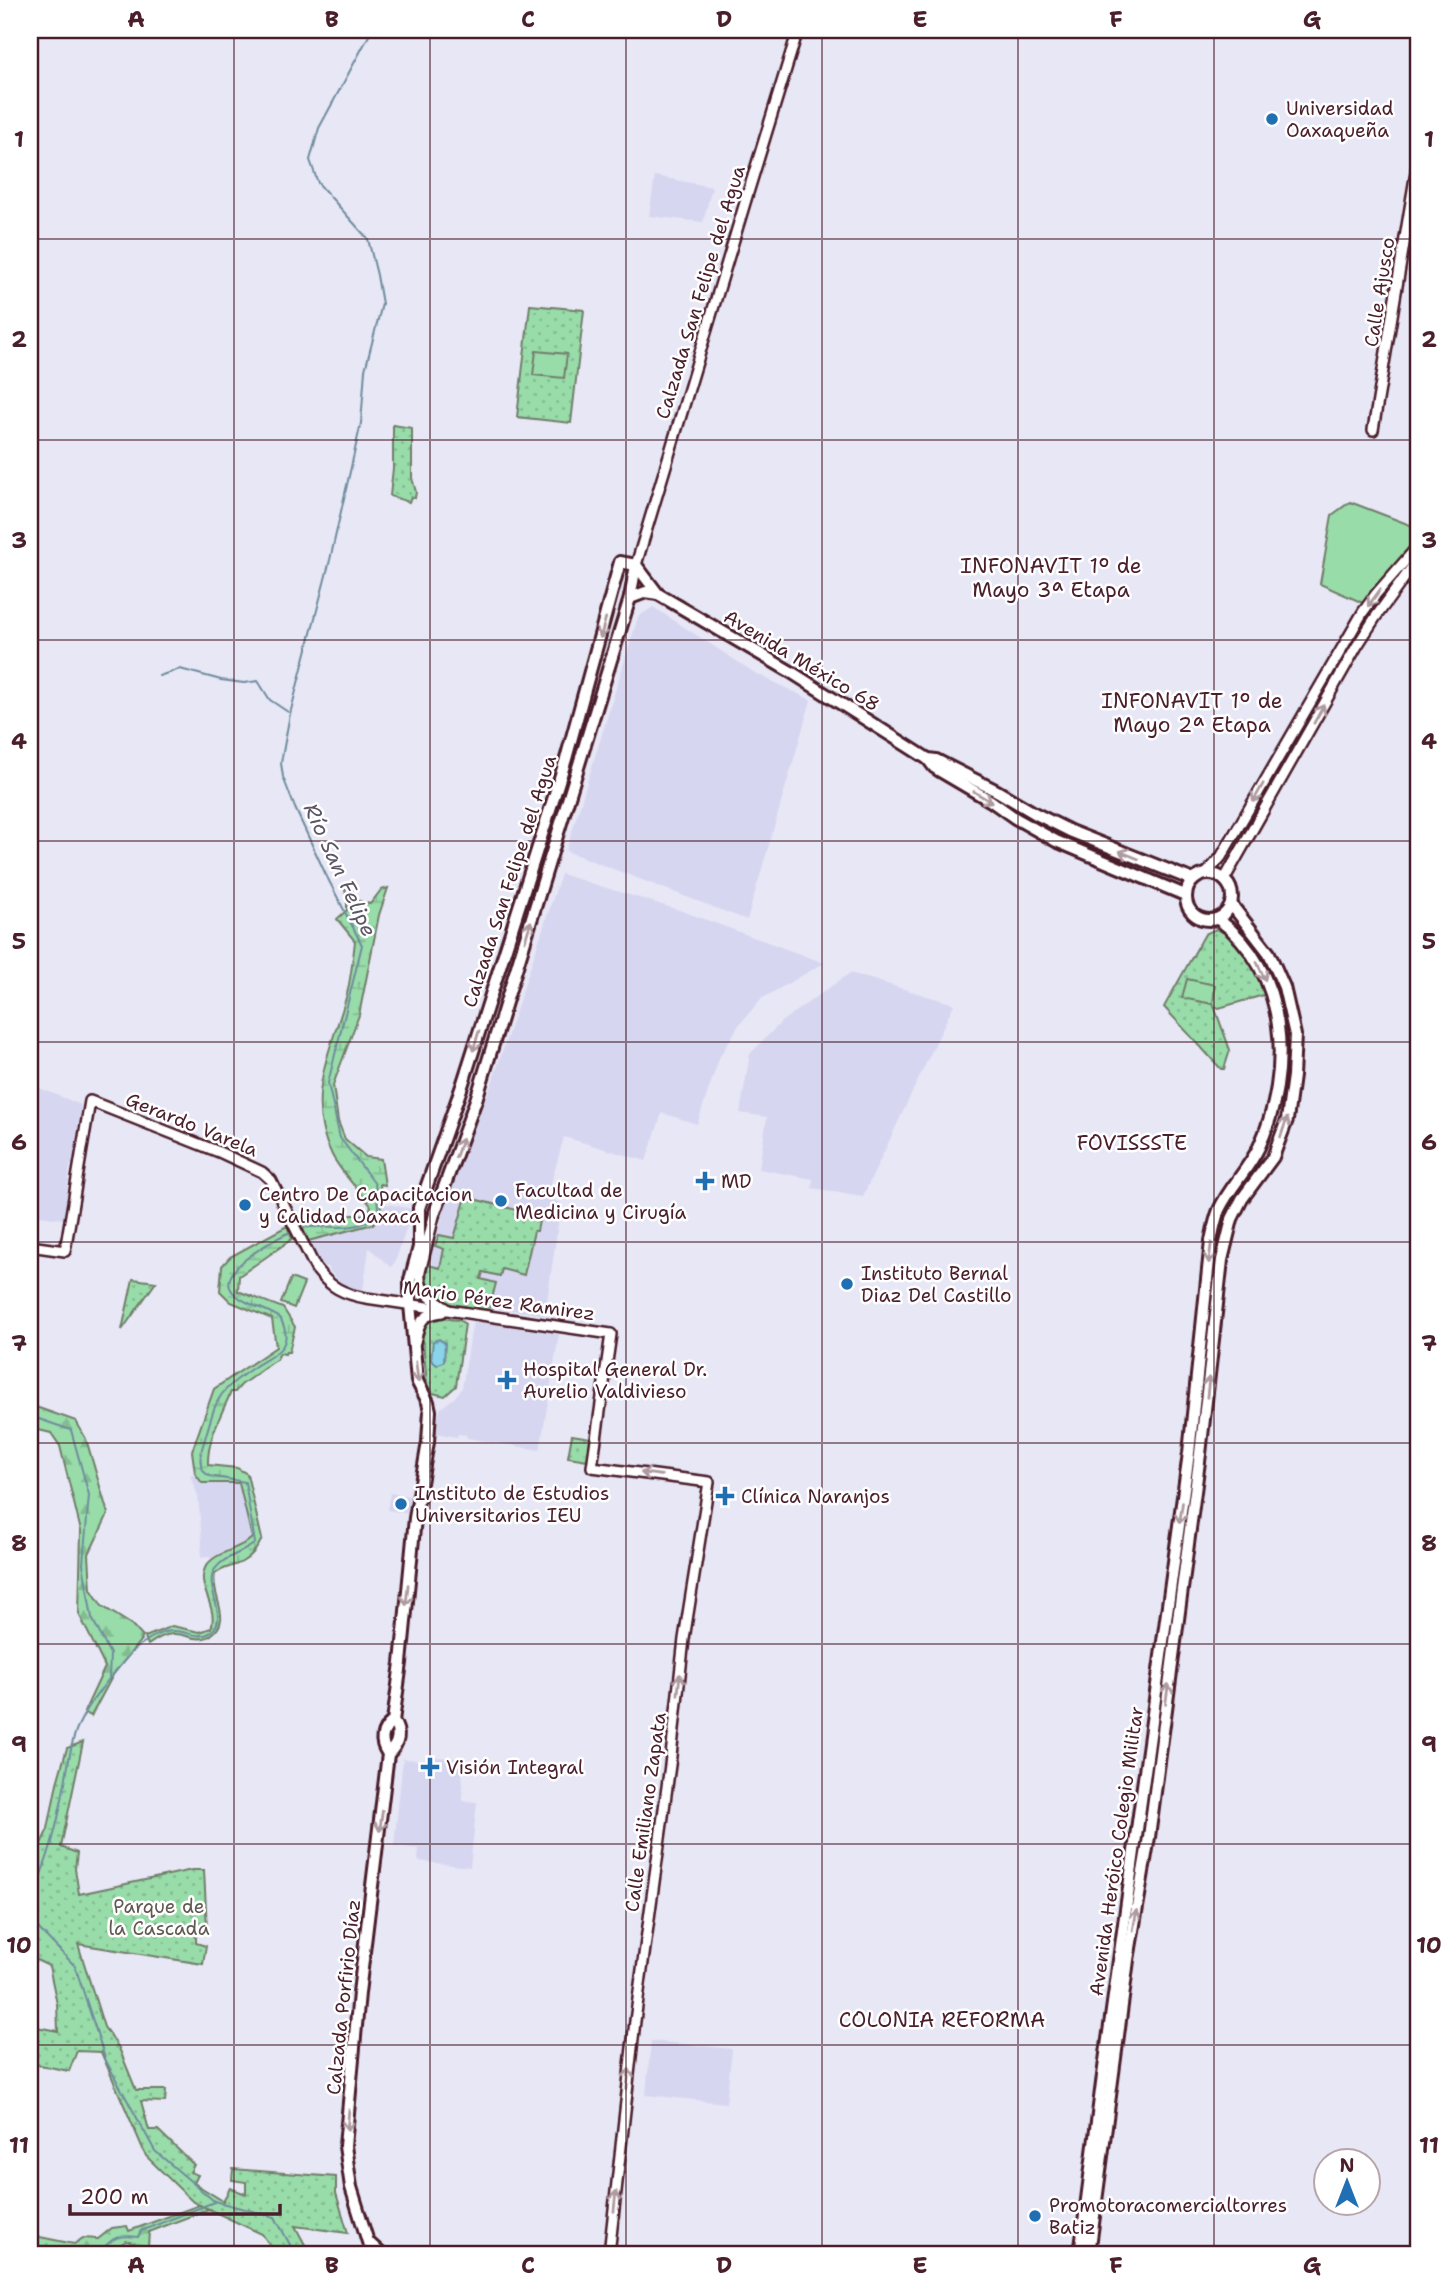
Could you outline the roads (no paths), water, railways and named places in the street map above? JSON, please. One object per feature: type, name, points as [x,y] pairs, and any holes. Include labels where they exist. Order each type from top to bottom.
[{"type":"main road","name":"Calzada San Felipe del Agua","points":[[435,1212],[476,1100],[630,598],[636,565],[708,321],[798,30]]},
{"type":"main road","name":"Calle Ajusco","points":[[1373,430],[1418,160]]},
{"type":"main road","points":[[1206,874],[1214,874],[1224,880],[1231,890],[1231,904],[1226,912],[1211,921],[1189,911],[1185,895],[1187,887],[1193,880],[1206,874],[1221,857],[1376,594],[1418,546]]},
{"type":"main road","points":[[1224,880],[1375,618],[1418,559]]},
{"type":"main road","name":"Calzada San Felipe del Agua","points":[[410,1304],[410,1280],[419,1247],[419,1208],[466,1074],[566,759],[620,562],[636,565]]},
{"type":"main road","name":"Avenida México 68","points":[[636,565],[658,594],[791,673],[928,759],[934,767],[1015,818],[1056,841],[1185,895]]},
{"type":"main road","points":[[615,584],[621,594],[630,598],[646,592],[658,594]]},
{"type":"main road","points":[[1325,679],[1335,685]]},
{"type":"main road","name":"Avenida México 68","points":[[928,759],[936,760],[997,790],[1070,831],[1193,880]]},
{"type":"main road","points":[[1195,1454],[1211,1357],[1222,1260],[1229,1228],[1242,1199],[1273,1157],[1287,1120],[1295,1035],[1284,987],[1269,953],[1231,904]]},
{"type":"main road","points":[[1195,1454],[1198,1355],[1214,1225],[1219,1210],[1258,1148],[1270,1119],[1277,1096],[1281,1054],[1272,997],[1256,961],[1231,929],[1218,919]]},
{"type":"main road","points":[[1276,1018],[1290,1013]]},
{"type":"main road","name":"Gerardo Varela","points":[[30,1246],[65,1251],[90,1101],[219,1152],[261,1172],[271,1180],[301,1243],[325,1281],[340,1292],[382,1300]]},
{"type":"main road","points":[[1258,1148],[1273,1157]]},
{"type":"main road","points":[[435,1212],[420,1281],[429,1297],[451,1310]]},
{"type":"main road","points":[[1214,1225],[1229,1228]]},
{"type":"main road","name":"Mario Pérez Ramirez","points":[[382,1300],[611,1334],[592,1467],[709,1482]]},
{"type":"main road","points":[[410,1304],[414,1348]]},
{"type":"main road","points":[[414,1348],[424,1318],[451,1310]]},
{"type":"main road","name":"Calzada Porfirio Díaz","points":[[366,2254],[368,2242],[351,2187],[345,2146],[359,1993],[388,1754],[398,1739],[398,1729],[393,1721],[415,1518],[428,1442],[430,1411],[418,1385],[414,1348]]},
{"type":"main road","points":[[1198,1355],[1211,1357]]},
{"type":"main road","name":"Avenida Heróico Colegio Militar","points":[[1080,2254],[1113,2000],[1195,1454]]},
{"type":"main road","name":"Avenida Heróico Colegio Militar","points":[[1089,2254],[1128,1960],[1149,1838],[1195,1454]]},
{"type":"main road","name":"Calle Emiliano Zapata","points":[[609,2254],[684,1639],[709,1482]]},
{"type":"main road","points":[[368,2242],[381,2254]]},
{"type":"water","points":[[439,1339],[445,1343],[444,1361],[437,1365],[431,1360],[433,1341]]},
{"type":"waterway","name":"Río San Felipe","points":[[301,1228],[351,1226],[379,1214],[375,1184],[340,1138],[328,1083],[362,945],[295,808],[283,777],[281,763],[290,714],[330,560],[361,423],[365,370],[382,304],[368,239],[318,183],[310,160],[319,128],[372,30]]},
{"type":"waterway","points":[[159,676],[180,669],[221,680],[244,683],[258,681],[270,700],[288,712]]},
{"type":"waterway","name":"Río San Felipe","points":[[30,1899],[47,1859],[55,1831],[73,1740],[89,1707],[131,1653],[156,1635],[178,1631],[204,1635],[213,1630],[218,1616],[212,1584],[215,1569],[255,1543],[245,1482],[209,1476],[201,1465],[201,1456],[219,1398],[241,1376],[278,1351],[286,1337],[280,1318],[232,1291],[229,1283],[232,1274],[250,1256],[292,1231]]},
{"type":"waterway","points":[[30,1416],[71,1430],[89,1495],[83,1564],[92,1618],[110,1654],[109,1679]]},
{"type":"waterway","name":"Río San Felipe","points":[[30,1920],[75,1966],[106,2061],[155,2151],[214,2201],[275,2217],[295,2254]]},
{"type":"waterway","points":[[90,2254],[114,2239],[138,2237],[141,2231],[214,2202]]},
{"type":"waterway","points":[[30,2246],[45,2246],[80,2254]]},
{"type":"place","name":"Universidad Oaxaqueña","points":[[1272,119]]},
{"type":"place","name":"MD","points":[[705,1181]]},
{"type":"place","name":"Facultad de Medicina y Cirugía","points":[[501,1201]]},
{"type":"place","name":"Centro De Capacitacion y Calidad Oaxaca","points":[[245,1205]]},
{"type":"place","name":"Instituto Bernal Diaz Del Castillo","points":[[847,1284]]},
{"type":"place","name":"Hospital General Dr. Aurelio Valdivieso","points":[[507,1380]]},
{"type":"place","name":"Clínica Naranjos","points":[[725,1496]]},
{"type":"place","name":"Instituto de Estudios Universitarios IEU","points":[[401,1504]]},
{"type":"place","name":"Visión Integral","points":[[430,1767]]},
{"type":"place","name":"Promotoracomercialtorres Batiz","points":[[1035,2216]]},
{"type":"district","name":"INFONAVIT 1º de Mayo 3ª Etapa","points":[[1051,578]]},
{"type":"district","name":"INFONAVIT 1º de Mayo 2ª Etapa","points":[[1192,713]]},
{"type":"district","name":"FOVISSSTE","points":[[1132,1143]]},
{"type":"district","name":"COLONIA REFORMA","points":[[942,2020]]},
{"type":"park label","name":"Parque de la Cascada","points":[[159,1917]]}]
